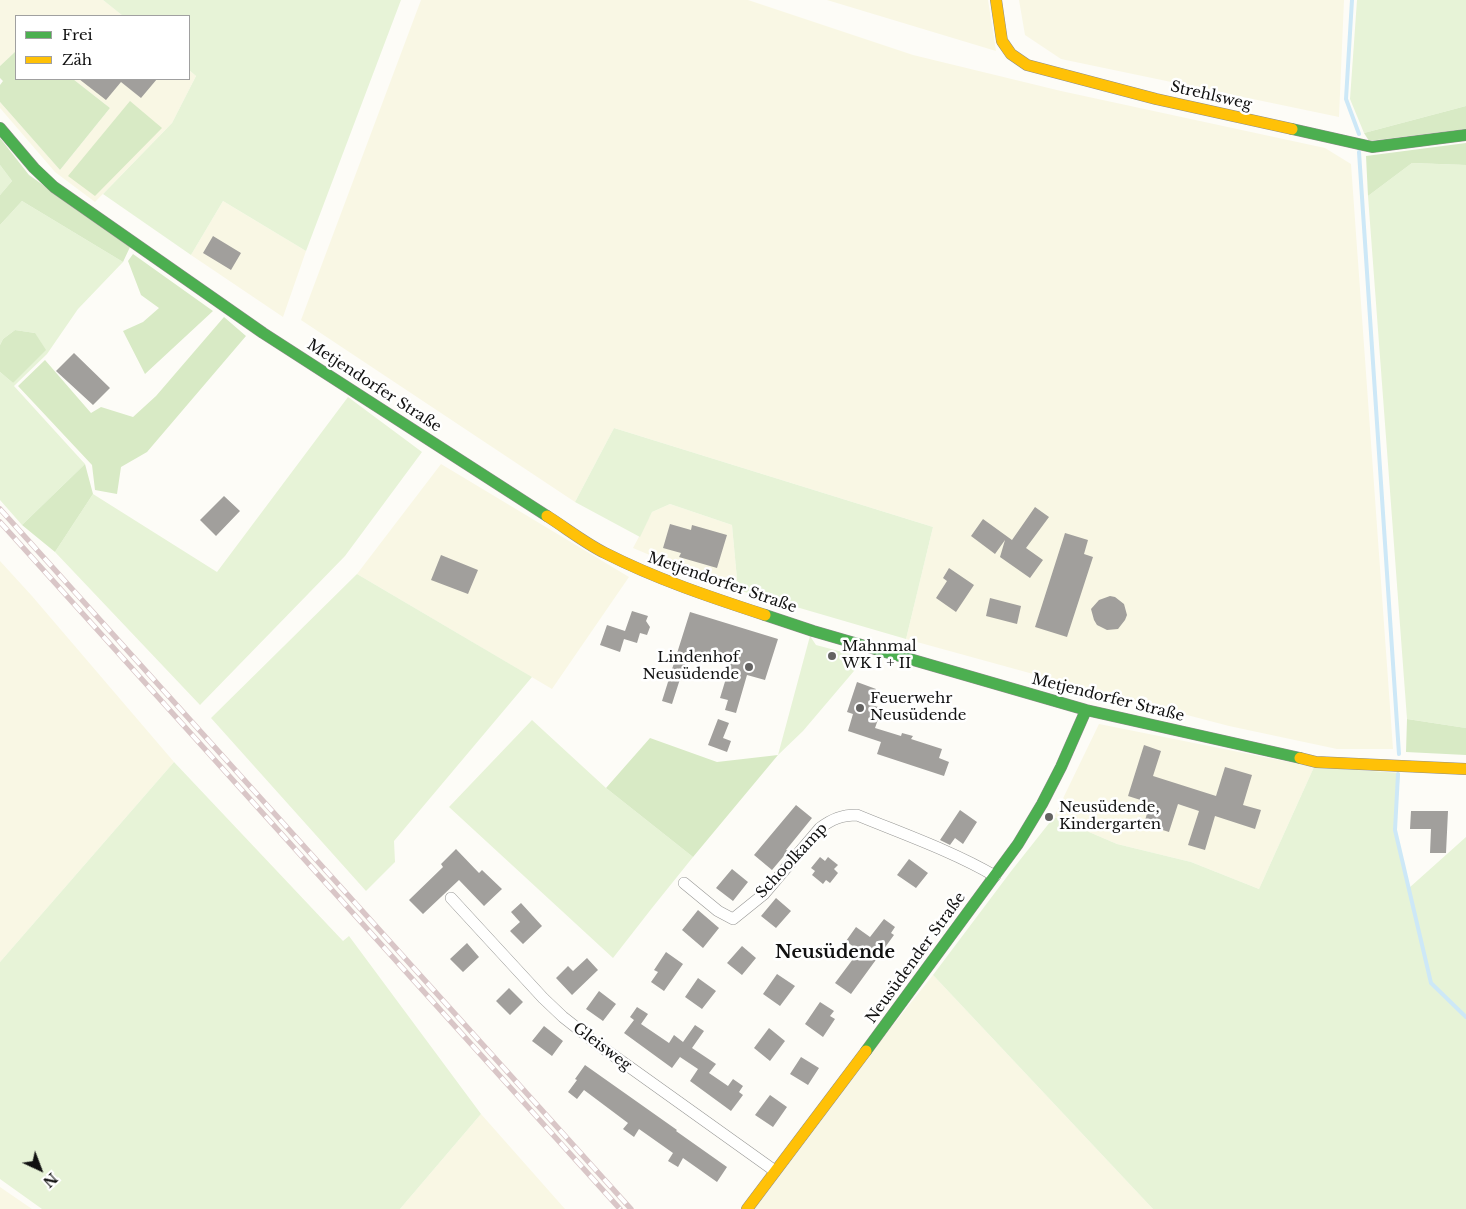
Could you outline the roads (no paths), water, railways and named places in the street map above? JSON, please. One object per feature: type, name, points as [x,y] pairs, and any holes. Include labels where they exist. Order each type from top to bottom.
[{"type":"street","name":"Strehlsweg","points":[[996,0],[1002,41],[1011,54],[1027,65],[1156,99],[1372,147],[1466,135]]},
{"type":"street","name":"Metjendorfer Straße","points":[[0,128],[34,168],[54,187],[225,307],[603,552],[638,569],[691,591],[813,631],[1086,710],[1316,762],[1466,769]]},
{"type":"street","name":"Neusüdender Straße","points":[[747,1209],[848,1076],[1018,844],[1061,767],[1086,710]]},
{"type":"street","name":"Schoolkamp","points":[[684,883],[718,911],[733,919],[764,894],[820,828],[830,820],[848,815],[857,816],[921,840],[995,876]]},
{"type":"street","name":"Gleisweg","points":[[451,898],[543,998],[563,1017],[596,1043],[775,1171]]},
{"type":"waterway","points":[[1352,0],[1346,99],[1359,134]]},
{"type":"waterway","points":[[1359,152],[1399,754]]},
{"type":"waterway","points":[[1398,774],[1395,830],[1431,983],[1466,1017]]},
{"type":"railway","points":[[0,509],[631,1209]]},
{"type":"railway","points":[[0,522],[620,1209]]},
{"type":"place","name":"Mahnmal WK I + II","points":[[832,656]]},
{"type":"place","name":"Lindenhof Neusüdende","points":[[749,667]]},
{"type":"place","name":"Feuerwehr Neusüdende","points":[[860,708]]},
{"type":"place","name":"Neusüdende, Kindergarten","points":[[1049,817]]},
{"type":"district","name":"Neusüdende","points":[[835,953]]}]
